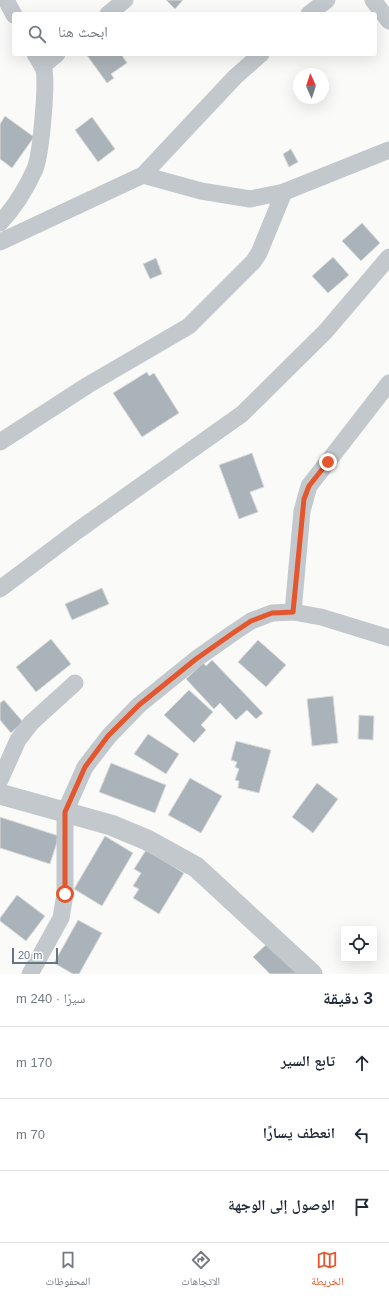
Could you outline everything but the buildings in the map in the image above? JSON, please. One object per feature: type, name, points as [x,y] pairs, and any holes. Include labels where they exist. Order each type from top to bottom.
[{"type":"street","points":[[6,0],[12,12]]},
{"type":"street","points":[[110,12],[125,0]]},
{"type":"street","points":[[312,12],[327,0]]},
{"type":"street","points":[[373,0],[389,22]]},
{"type":"street","points":[[0,223],[24,190],[36,168],[39,154],[45,84],[39,60],[51,56]]},
{"type":"street","points":[[0,242],[143,175],[235,77],[259,56]]},
{"type":"street","points":[[143,175],[202,191],[250,199],[284,192],[389,150]]},
{"type":"street","points":[[0,442],[88,385],[189,326],[253,262],[259,253],[284,192]]},
{"type":"street","points":[[0,589],[77,531],[242,414],[325,332],[389,257]]},
{"type":"street","points":[[293,612],[302,511],[309,486],[389,383]]},
{"type":"street","points":[[30,974],[60,918],[65,894],[65,812],[85,767],[108,736],[139,705],[196,659],[251,621],[272,613],[293,612],[321,617],[389,638]]},
{"type":"street","points":[[0,780],[18,740],[31,723],[75,683]]},
{"type":"street","points":[[0,794],[111,825],[175,854],[196,867],[312,974]]},
{"type":"route","points":[[65,894],[65,812],[85,767],[108,736],[139,705],[196,659],[251,621],[272,613],[293,612],[304,499],[309,486],[328,462]]}]
